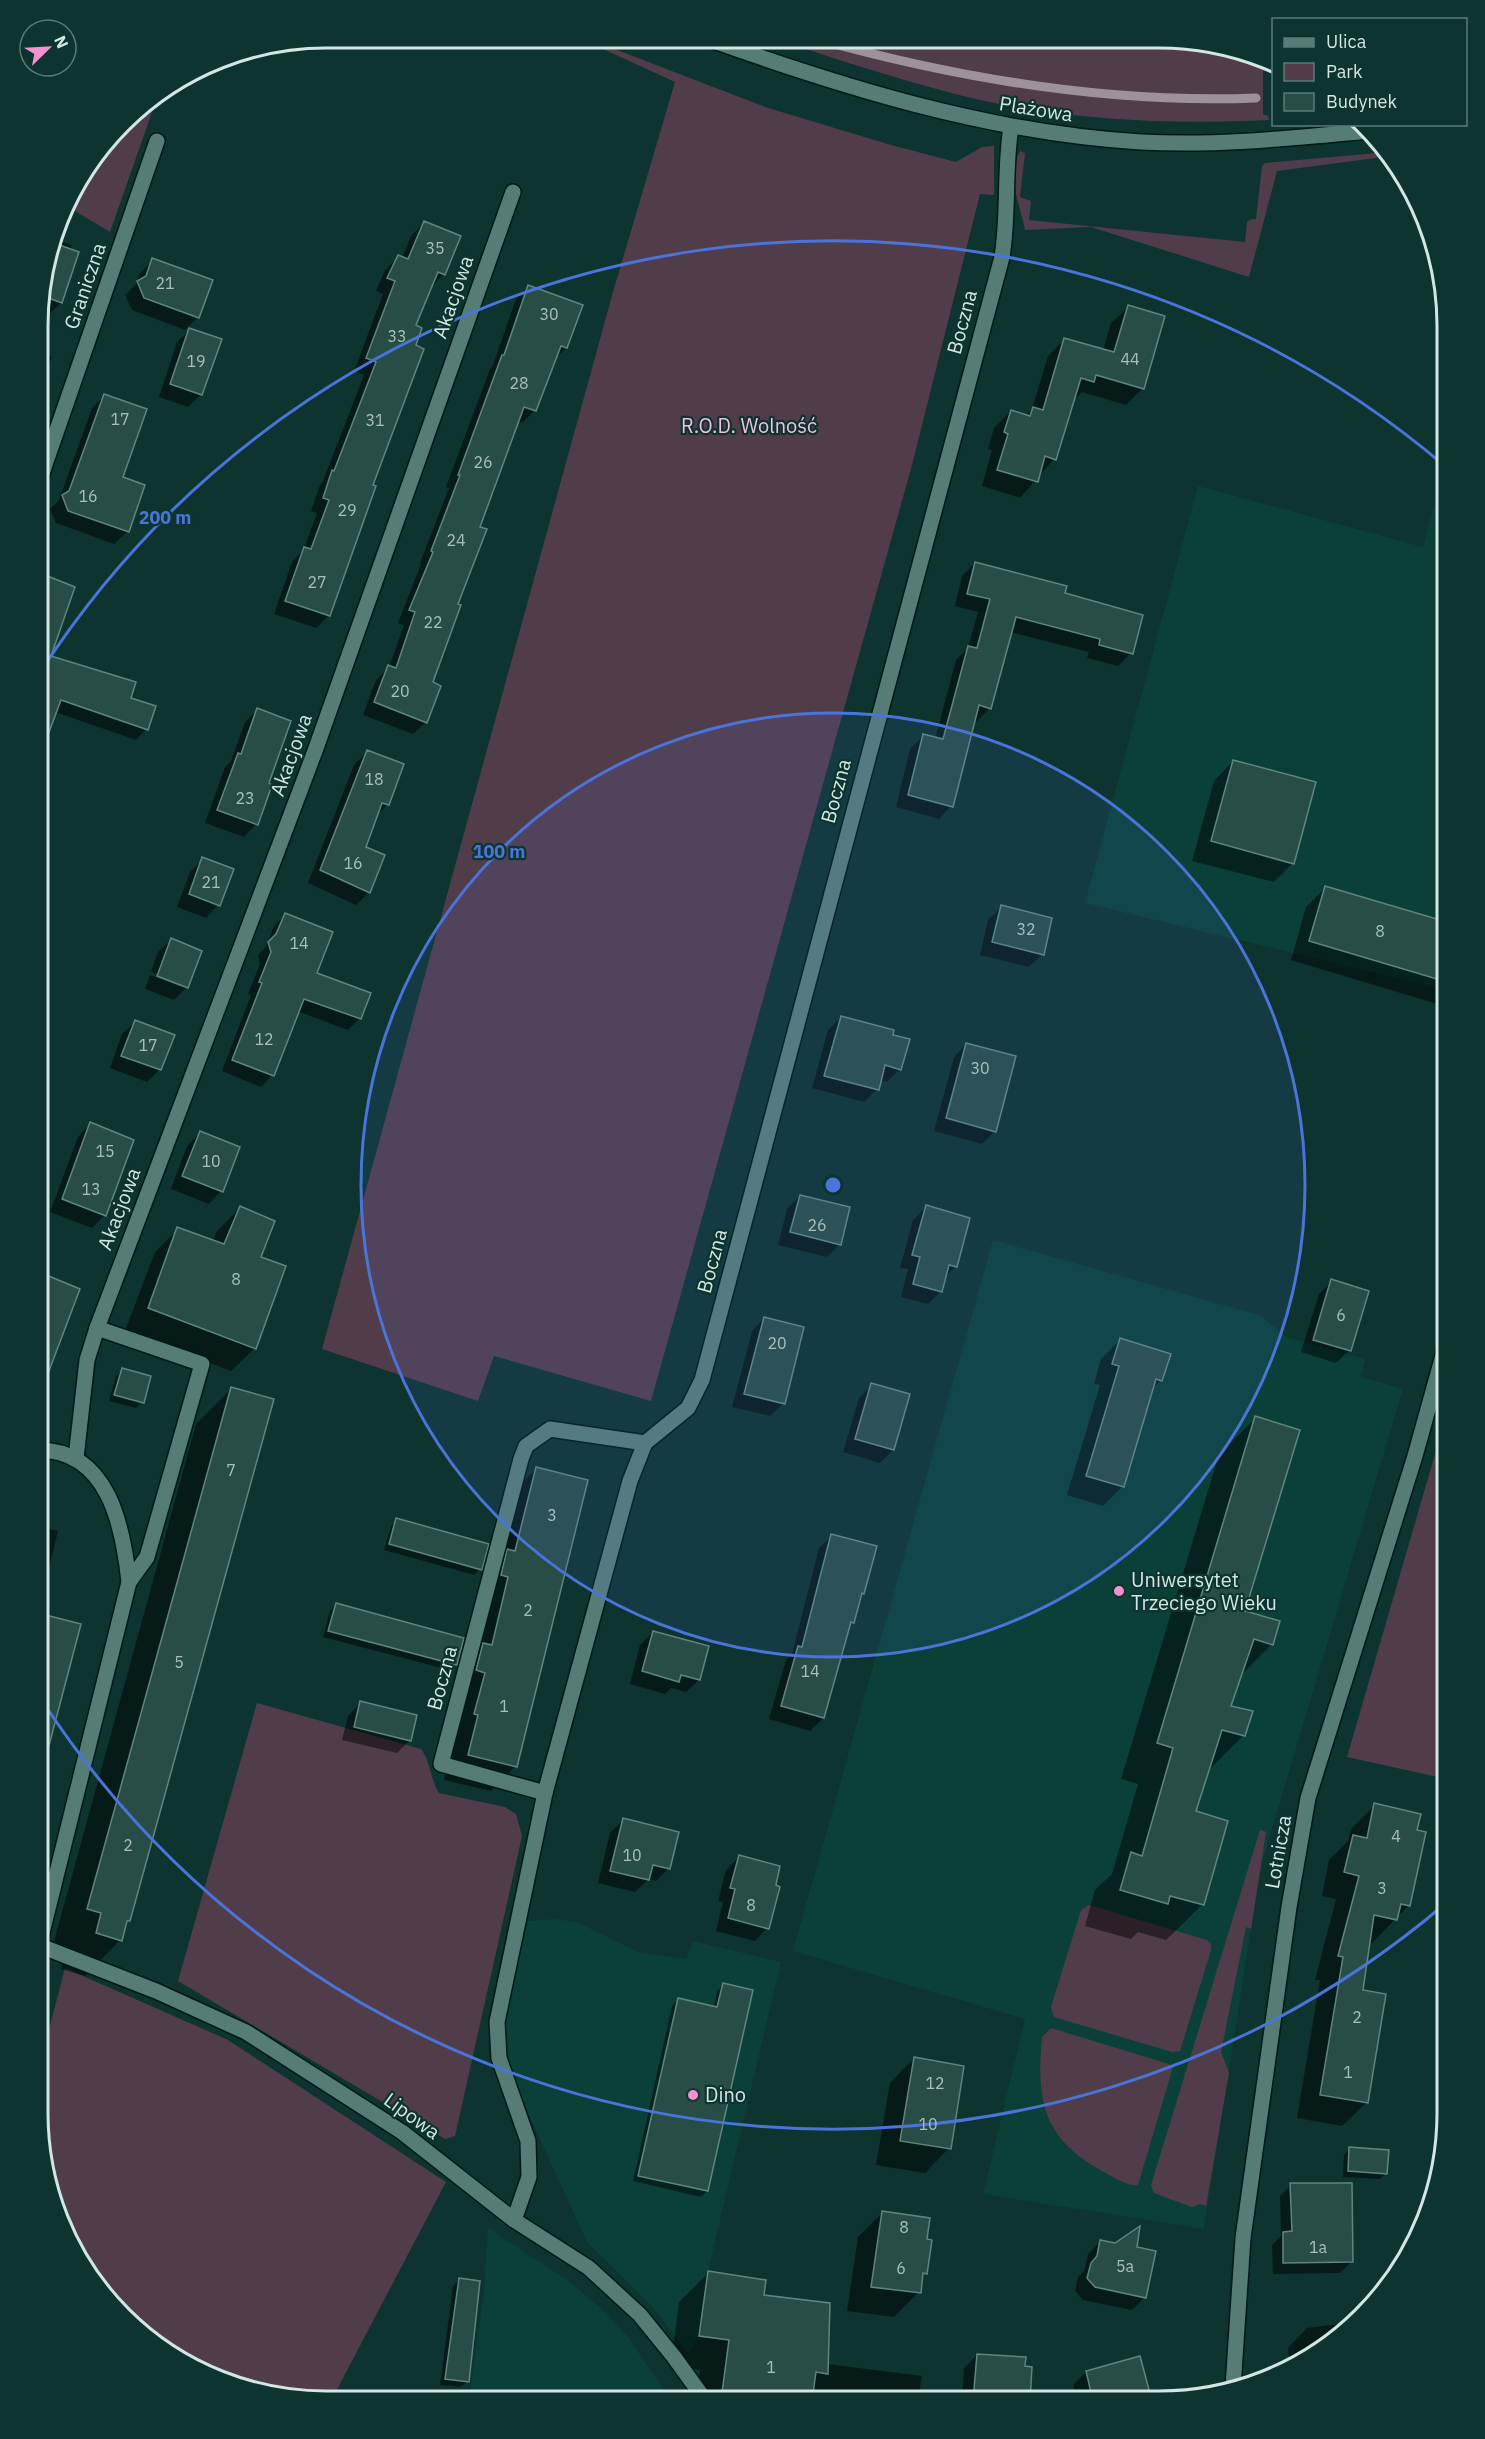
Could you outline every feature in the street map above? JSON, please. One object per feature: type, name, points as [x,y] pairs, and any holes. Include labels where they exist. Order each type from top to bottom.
[{"type":"street","name":"Plażowa","points":[[736,48],[902,102],[1011,127],[1097,139],[1166,143],[1280,140],[1359,132]]},
{"type":"street","name":"Boczna","points":[[514,2220],[529,2177],[528,2141],[499,2058],[497,2022],[545,1793],[630,1481],[645,1443],[688,1408],[702,1380],[1002,256],[1005,236],[1008,144],[1011,127]]},
{"type":"street","name":"Graniczna","points":[[48,456],[157,141]]},
{"type":"street","name":"Akacjowa","points":[[76,1458],[87,1360],[97,1328],[315,751],[513,192]]},
{"type":"street","points":[[97,1328],[202,1364],[147,1557],[129,1582]]},
{"type":"street","name":"Lotnicza","points":[[1233,2381],[1243,2238],[1289,1907],[1308,1798],[1415,1456],[1437,1377]]},
{"type":"street","name":"Boczna","points":[[545,1793],[441,1764],[521,1459],[526,1446],[550,1429],[645,1443]]},
{"type":"street","points":[[48,1452],[76,1458],[87,1465],[101,1484],[114,1510],[125,1546],[129,1582],[48,1905]]},
{"type":"street","name":"Lipowa","points":[[48,1949],[156,1991],[246,2032],[402,2132],[514,2220],[589,2268],[640,2315],[699,2391]]},
{"type":"shaded area","points":[[1198,486],[1423,547],[1437,493],[1437,988],[1085,903]]},
{"type":"shaded area","name":"Uniwersytet Trzeciego Wieku","points":[[993,1240],[1259,1315],[1287,1337],[1365,1359],[1361,1377],[1403,1389],[1261,1866],[1204,2229],[983,2194],[1025,2019],[793,1951]]},
{"type":"shaded area","points":[[555,1919],[577,1922],[638,1952],[686,1959],[693,1941],[781,1962],[708,2271],[699,2336],[688,2353],[652,2306],[587,2242],[507,2067],[506,2013],[528,1921]]},
{"type":"shaded area","points":[[488,2228],[570,2282],[602,2309],[628,2337],[665,2391],[470,2391],[484,2291]]},
{"type":"green space","name":"R.O.D. Wolność","points":[[601,48],[612,48],[765,107],[956,162],[982,147],[994,146],[994,195],[980,194],[912,465],[651,1401],[494,1356],[478,1401],[322,1349],[613,292],[675,82]]},
{"type":"green space","points":[[804,48],[1159,48],[1195,50],[1231,57],[1263,68],[1263,114],[1268,116],[1269,120],[1150,121],[1032,110],[955,94]]},
{"type":"green space","points":[[153,108],[110,232],[73,210],[85,187],[105,157],[129,129]]},
{"type":"green space","points":[[1020,151],[1025,153],[1020,197],[1031,201],[1029,220],[1245,242],[1247,222],[1256,219],[1262,166],[1265,163],[1377,153],[1380,157],[1277,171],[1249,277],[1091,227],[1025,230],[1014,181],[1016,161]]},
{"type":"green space","points":[[1437,1447],[1437,1777],[1347,1757]]},
{"type":"green space","points":[[257,1703],[421,1749],[439,1793],[505,1807],[516,1814],[522,1836],[455,2136],[445,2139],[178,1981]]},
{"type":"green space","points":[[1260,1830],[1266,1832],[1251,1929],[1246,1927],[1221,2052],[1229,2073],[1206,2206],[1200,2204],[1192,2207],[1154,2193],[1151,2185]]},
{"type":"green space","points":[[1089,1905],[1207,1940],[1211,1944],[1180,2051],[1172,2052],[1054,2017],[1051,2007],[1081,1910]]},
{"type":"green space","points":[[65,1968],[228,2040],[446,2182],[336,2391],[272,2386],[219,2370],[187,2354],[157,2334],[129,2310],[105,2282],[85,2252],[69,2220],[57,2185],[50,2149],[48,2033]]},
{"type":"green space","points":[[1051,2028],[1173,2067],[1138,2185],[1130,2185],[1104,2172],[1068,2146],[1056,2132],[1043,2100],[1041,2081],[1042,2037]]},
{"type":"building","points":[[424,221],[461,236],[445,275],[438,272],[416,325],[422,328],[416,345],[424,349],[373,485],[376,486],[330,616],[285,601],[304,547],[311,549],[329,500],[323,498],[332,470],[334,471],[376,362],[366,358],[395,281],[387,278],[398,255],[408,259]]},
{"type":"building","points":[[60,245],[79,252],[62,303],[50,298]]},
{"type":"building","points":[[152,258],[213,280],[199,318],[144,298],[137,281],[146,276]]},
{"type":"building","points":[[528,285],[583,305],[567,348],[561,346],[536,411],[524,407],[480,527],[487,529],[458,604],[461,605],[433,682],[441,686],[427,723],[374,702],[388,665],[396,668],[415,612],[409,610],[433,552],[431,551],[460,475],[458,475]]},
{"type":"building","points":[[1128,305],[1165,316],[1144,389],[1096,375],[1094,382],[1081,378],[1056,460],[1045,456],[1038,482],[997,470],[1008,434],[1004,432],[1011,410],[1030,416],[1033,407],[1043,410],[1064,338],[1114,352]]},
{"type":"building","points":[[189,328],[222,339],[202,395],[170,384]]},
{"type":"building","points":[[104,394],[147,409],[123,477],[145,485],[129,532],[68,511],[62,495],[69,491]]},
{"type":"building","points":[[975,562],[1067,586],[1065,593],[1143,615],[1133,654],[1099,645],[1100,639],[1016,617],[991,709],[979,705],[953,807],[908,795],[923,734],[943,739],[968,646],[977,648],[990,599],[967,594]]},
{"type":"building","points":[[48,576],[75,587],[51,656],[136,682],[131,698],[156,706],[148,730],[61,700],[48,735]]},
{"type":"building","points":[[257,708],[291,721],[269,783],[272,785],[258,825],[217,810],[238,753],[241,754]]},
{"type":"building","points":[[367,750],[404,764],[389,805],[382,803],[366,847],[385,855],[370,893],[320,870]]},
{"type":"building","points":[[1233,760],[1316,782],[1294,864],[1211,841]]},
{"type":"building","points":[[202,857],[234,869],[220,906],[189,894]]},
{"type":"building","points":[[1325,886],[1437,919],[1437,979],[1309,941]]},
{"type":"building","points":[[1001,905],[1052,918],[1044,955],[992,942]]},
{"type":"building","points":[[285,913],[333,932],[317,973],[371,993],[361,1019],[304,999],[274,1076],[232,1060],[262,983],[259,982],[271,952],[268,942],[276,934]]},
{"type":"building","points":[[171,938],[202,951],[188,988],[157,976]]},
{"type":"building","points":[[841,1016],[894,1030],[893,1035],[910,1039],[901,1070],[885,1065],[879,1090],[824,1076]]},
{"type":"building","points":[[135,1020],[175,1035],[161,1070],[121,1056]]},
{"type":"building","points":[[966,1043],[1016,1056],[996,1132],[946,1118]]},
{"type":"building","points":[[90,1122],[134,1140],[106,1216],[62,1199]]},
{"type":"building","points":[[200,1131],[240,1147],[223,1192],[182,1176]]},
{"type":"building","points":[[800,1195],[850,1207],[841,1245],[790,1232]]},
{"type":"building","points":[[926,1205],[970,1218],[957,1267],[949,1265],[942,1292],[913,1284],[920,1257],[912,1255]]},
{"type":"building","points":[[240,1206],[275,1221],[261,1257],[286,1266],[256,1349],[148,1308],[177,1227],[224,1244]]},
{"type":"building","points":[[48,1276],[80,1289],[48,1374]]},
{"type":"building","points":[[1331,1279],[1369,1291],[1351,1351],[1313,1340]]},
{"type":"building","points":[[764,1317],[804,1327],[785,1404],[744,1394]]},
{"type":"building","points":[[1120,1338],[1171,1354],[1162,1381],[1156,1379],[1124,1487],[1086,1476],[1119,1366],[1112,1364]]},
{"type":"building","points":[[122,1368],[151,1376],[144,1403],[114,1395]]},
{"type":"building","points":[[871,1383],[910,1394],[894,1450],[855,1439]]},
{"type":"building","points":[[231,1387],[274,1399],[130,1921],[127,1921],[122,1941],[96,1933],[101,1913],[87,1909]]},
{"type":"building","points":[[1255,1416],[1300,1430],[1245,1611],[1280,1621],[1273,1645],[1254,1639],[1231,1706],[1253,1711],[1245,1736],[1222,1730],[1196,1811],[1228,1821],[1204,1905],[1170,1896],[1168,1904],[1120,1890],[1131,1852],[1142,1856],[1173,1748],[1157,1743]]},
{"type":"building","points":[[536,1467],[588,1480],[517,1767],[468,1755],[478,1715],[474,1714],[485,1673],[476,1670],[483,1643],[492,1645],[508,1577],[501,1575],[507,1549],[515,1551]]},
{"type":"building","points":[[396,1518],[489,1544],[482,1570],[389,1544]]},
{"type":"building","points":[[831,1534],[877,1546],[864,1594],[862,1593],[854,1623],[851,1622],[824,1718],[781,1706],[798,1646],[802,1647]]},
{"type":"building","points":[[336,1603],[464,1638],[457,1665],[328,1631]]},
{"type":"building","points":[[48,1616],[81,1624],[48,1749]]},
{"type":"building","points":[[653,1631],[709,1646],[700,1680],[681,1675],[679,1682],[642,1671]]},
{"type":"building","points":[[360,1701],[417,1715],[411,1741],[354,1727]]},
{"type":"building","points":[[1374,1803],[1421,1814],[1417,1830],[1426,1832],[1410,1906],[1401,1904],[1397,1920],[1374,1915],[1363,1990],[1386,1994],[1368,2103],[1320,2095],[1343,1957],[1338,1956],[1359,1876],[1344,1872],[1353,1835],[1367,1838]]},
{"type":"building","points":[[623,1818],[679,1832],[670,1869],[653,1865],[649,1880],[610,1871]]},
{"type":"building","points":[[739,1855],[780,1866],[776,1885],[780,1887],[769,1929],[728,1918],[735,1889],[730,1888]]},
{"type":"building","name":"Dino","points":[[723,1983],[753,1990],[708,2191],[638,2176],[678,1998],[717,2007]]},
{"type":"building","points":[[914,2057],[964,2066],[951,2149],[900,2141]]},
{"type":"building","points":[[1349,2147],[1389,2150],[1387,2174],[1348,2171]]},
{"type":"building","points":[[1290,2183],[1352,2183],[1353,2262],[1283,2263],[1283,2232],[1292,2231]]},
{"type":"building","points":[[882,2211],[930,2218],[927,2239],[932,2240],[927,2274],[923,2273],[921,2293],[871,2287]]},
{"type":"building","points":[[1140,2226],[1137,2247],[1156,2251],[1146,2298],[1095,2287],[1087,2278],[1091,2263],[1097,2256],[1100,2240],[1115,2243]]},
{"type":"building","points":[[708,2271],[766,2280],[764,2295],[830,2303],[828,2374],[816,2372],[813,2391],[722,2391],[729,2340],[699,2336]]},
{"type":"building","points":[[459,2278],[480,2281],[469,2382],[445,2379]]},
{"type":"building","points":[[977,2354],[1026,2357],[1025,2366],[1032,2367],[1031,2391],[974,2391]]},
{"type":"building","points":[[1140,2356],[1149,2391],[1091,2391],[1086,2371]]},
{"type":"waterway","points":[[851,48],[979,77],[1089,93],[1200,99],[1256,98]]},
{"type":"place","name":"Uniwersytet Trzeciego Wieku","points":[[1119,1591]]},
{"type":"place","name":"Dino","points":[[693,2095]]}]
